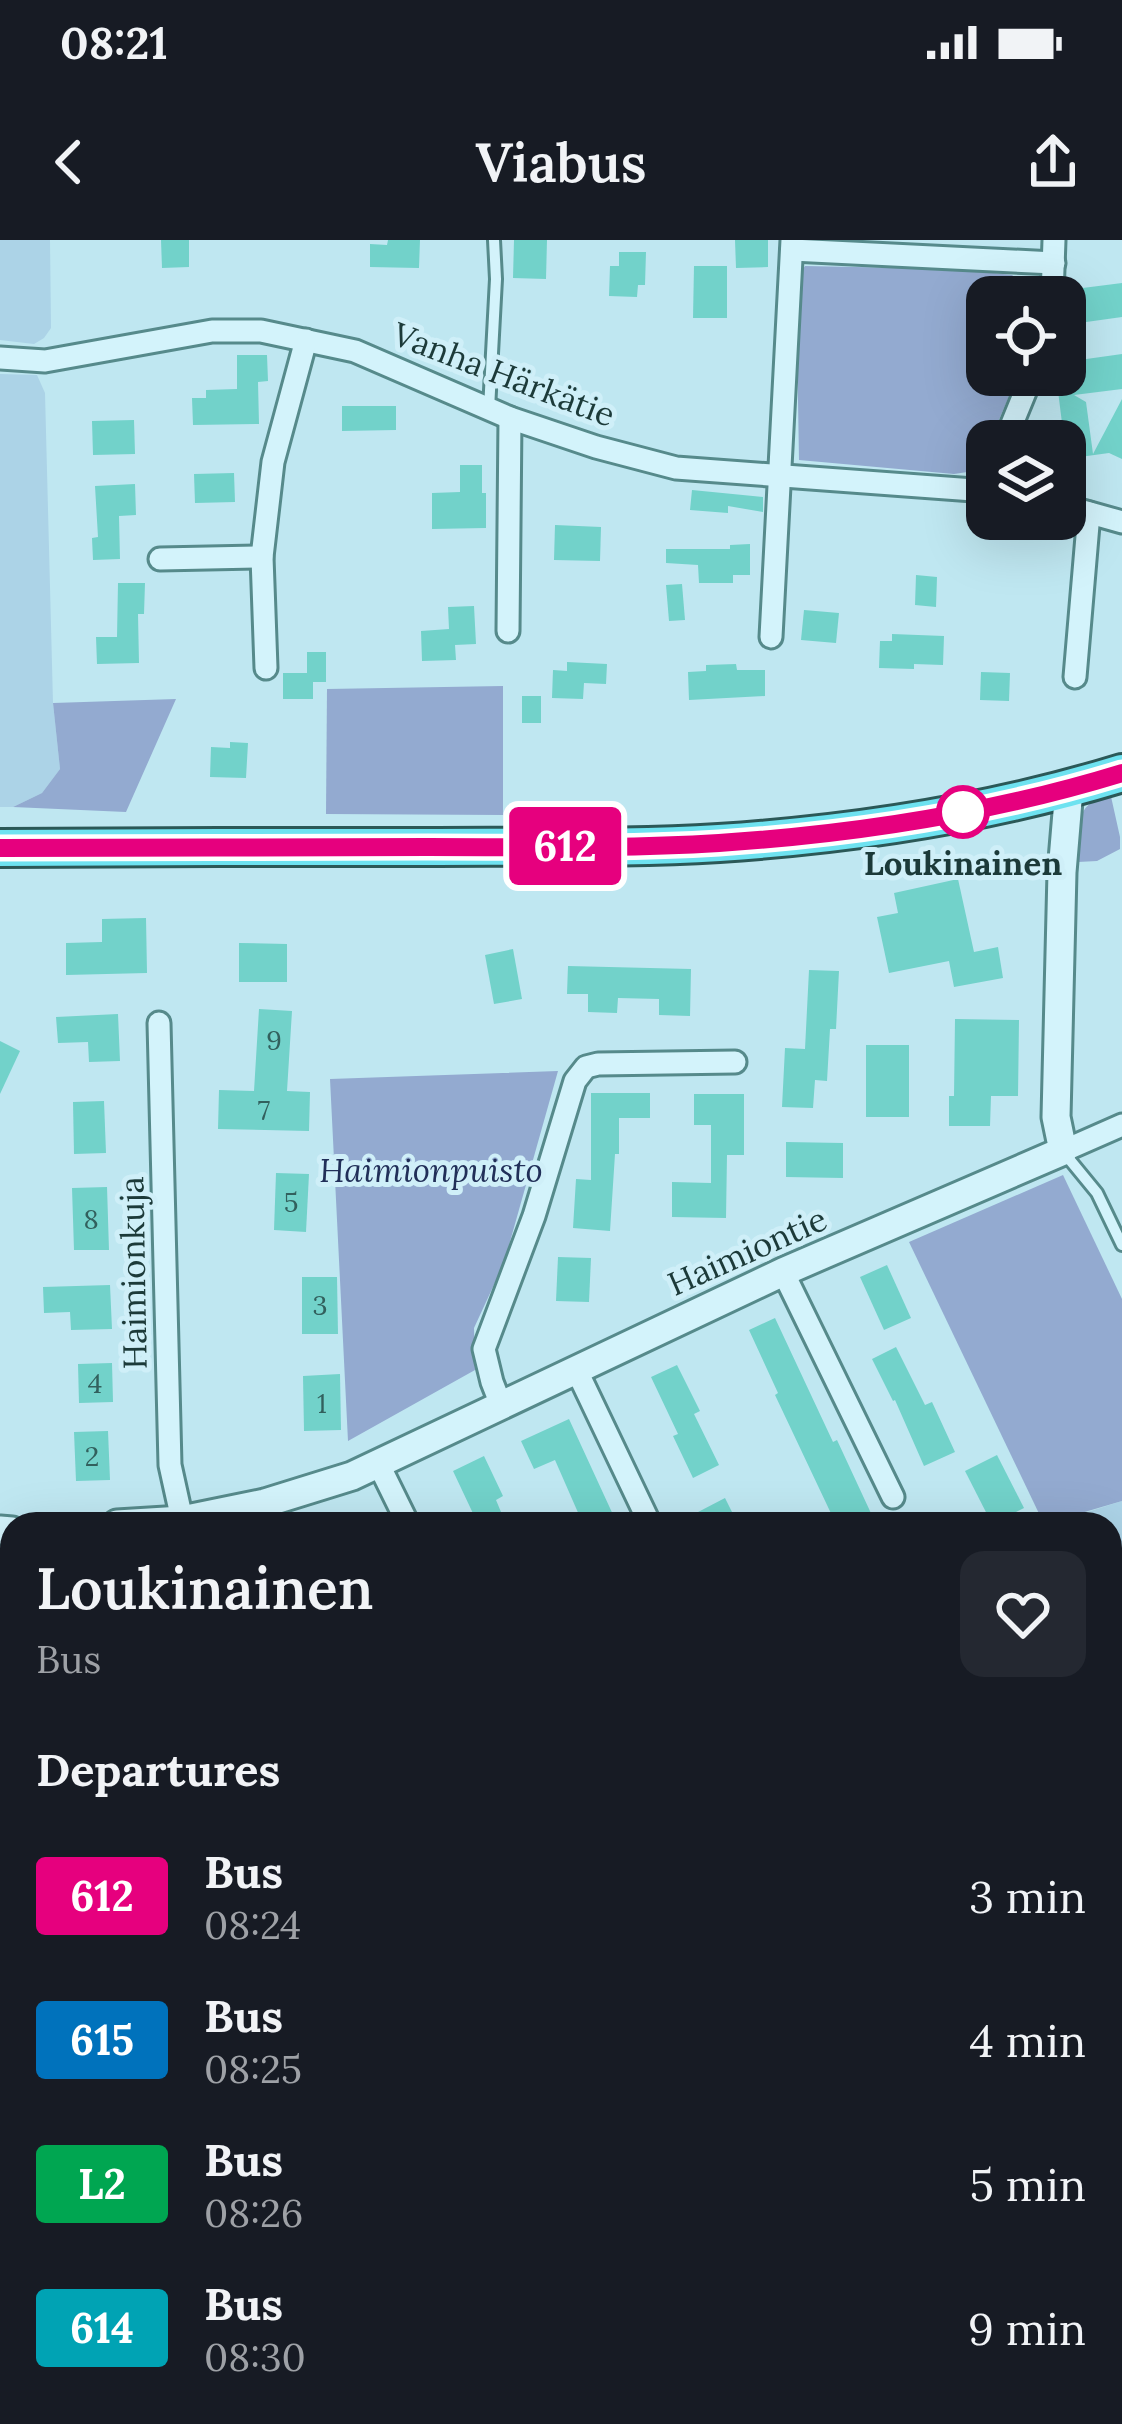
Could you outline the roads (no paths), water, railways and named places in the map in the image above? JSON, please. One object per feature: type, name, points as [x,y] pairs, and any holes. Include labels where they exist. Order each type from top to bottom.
[{"type":"highway","points":[[0,848],[716,843],[881,826],[979,809],[1122,773]]},
{"type":"street","points":[[1053,276],[1054,240]]},
{"type":"street","points":[[771,637],[792,245],[1054,263]]},
{"type":"street","name":"Vanha Härkätie","points":[[0,358],[45,361],[212,331],[261,331],[355,351],[499,414],[676,468],[966,485]]},
{"type":"street","points":[[266,668],[262,557],[273,462],[306,340]]},
{"type":"street","points":[[499,414],[508,631]]},
{"type":"street","points":[[1086,512],[1122,522]]},
{"type":"street","points":[[1075,677],[1089,513]]},
{"type":"street","points":[[160,559],[262,557]]},
{"type":"street","points":[[1069,789],[1055,1118],[1063,1151],[1122,1125]]},
{"type":"street","name":"Haimionkuja","points":[[159,1023],[170,1465],[181,1512]]},
{"type":"street","points":[[501,1405],[484,1349],[535,1216],[575,1082],[586,1067],[598,1064],[735,1063]]},
{"type":"street","name":"Haimiontie","points":[[226,1512],[352,1476],[783,1271],[1063,1151]]},
{"type":"street","points":[[783,1271],[893,1497]]},
{"type":"street","points":[[576,1369],[644,1512]]},
{"type":"street","points":[[378,1463],[401,1512]]},
{"type":"lane","points":[[494,240],[499,414]]},
{"type":"lane","points":[[1063,1151],[1096,1193],[1122,1246]]},
{"type":"place","name":"Loukinainen","points":[[963,812]]},
{"type":"park label","name":"Haimionpuisto","points":[[431,1170]]}]
